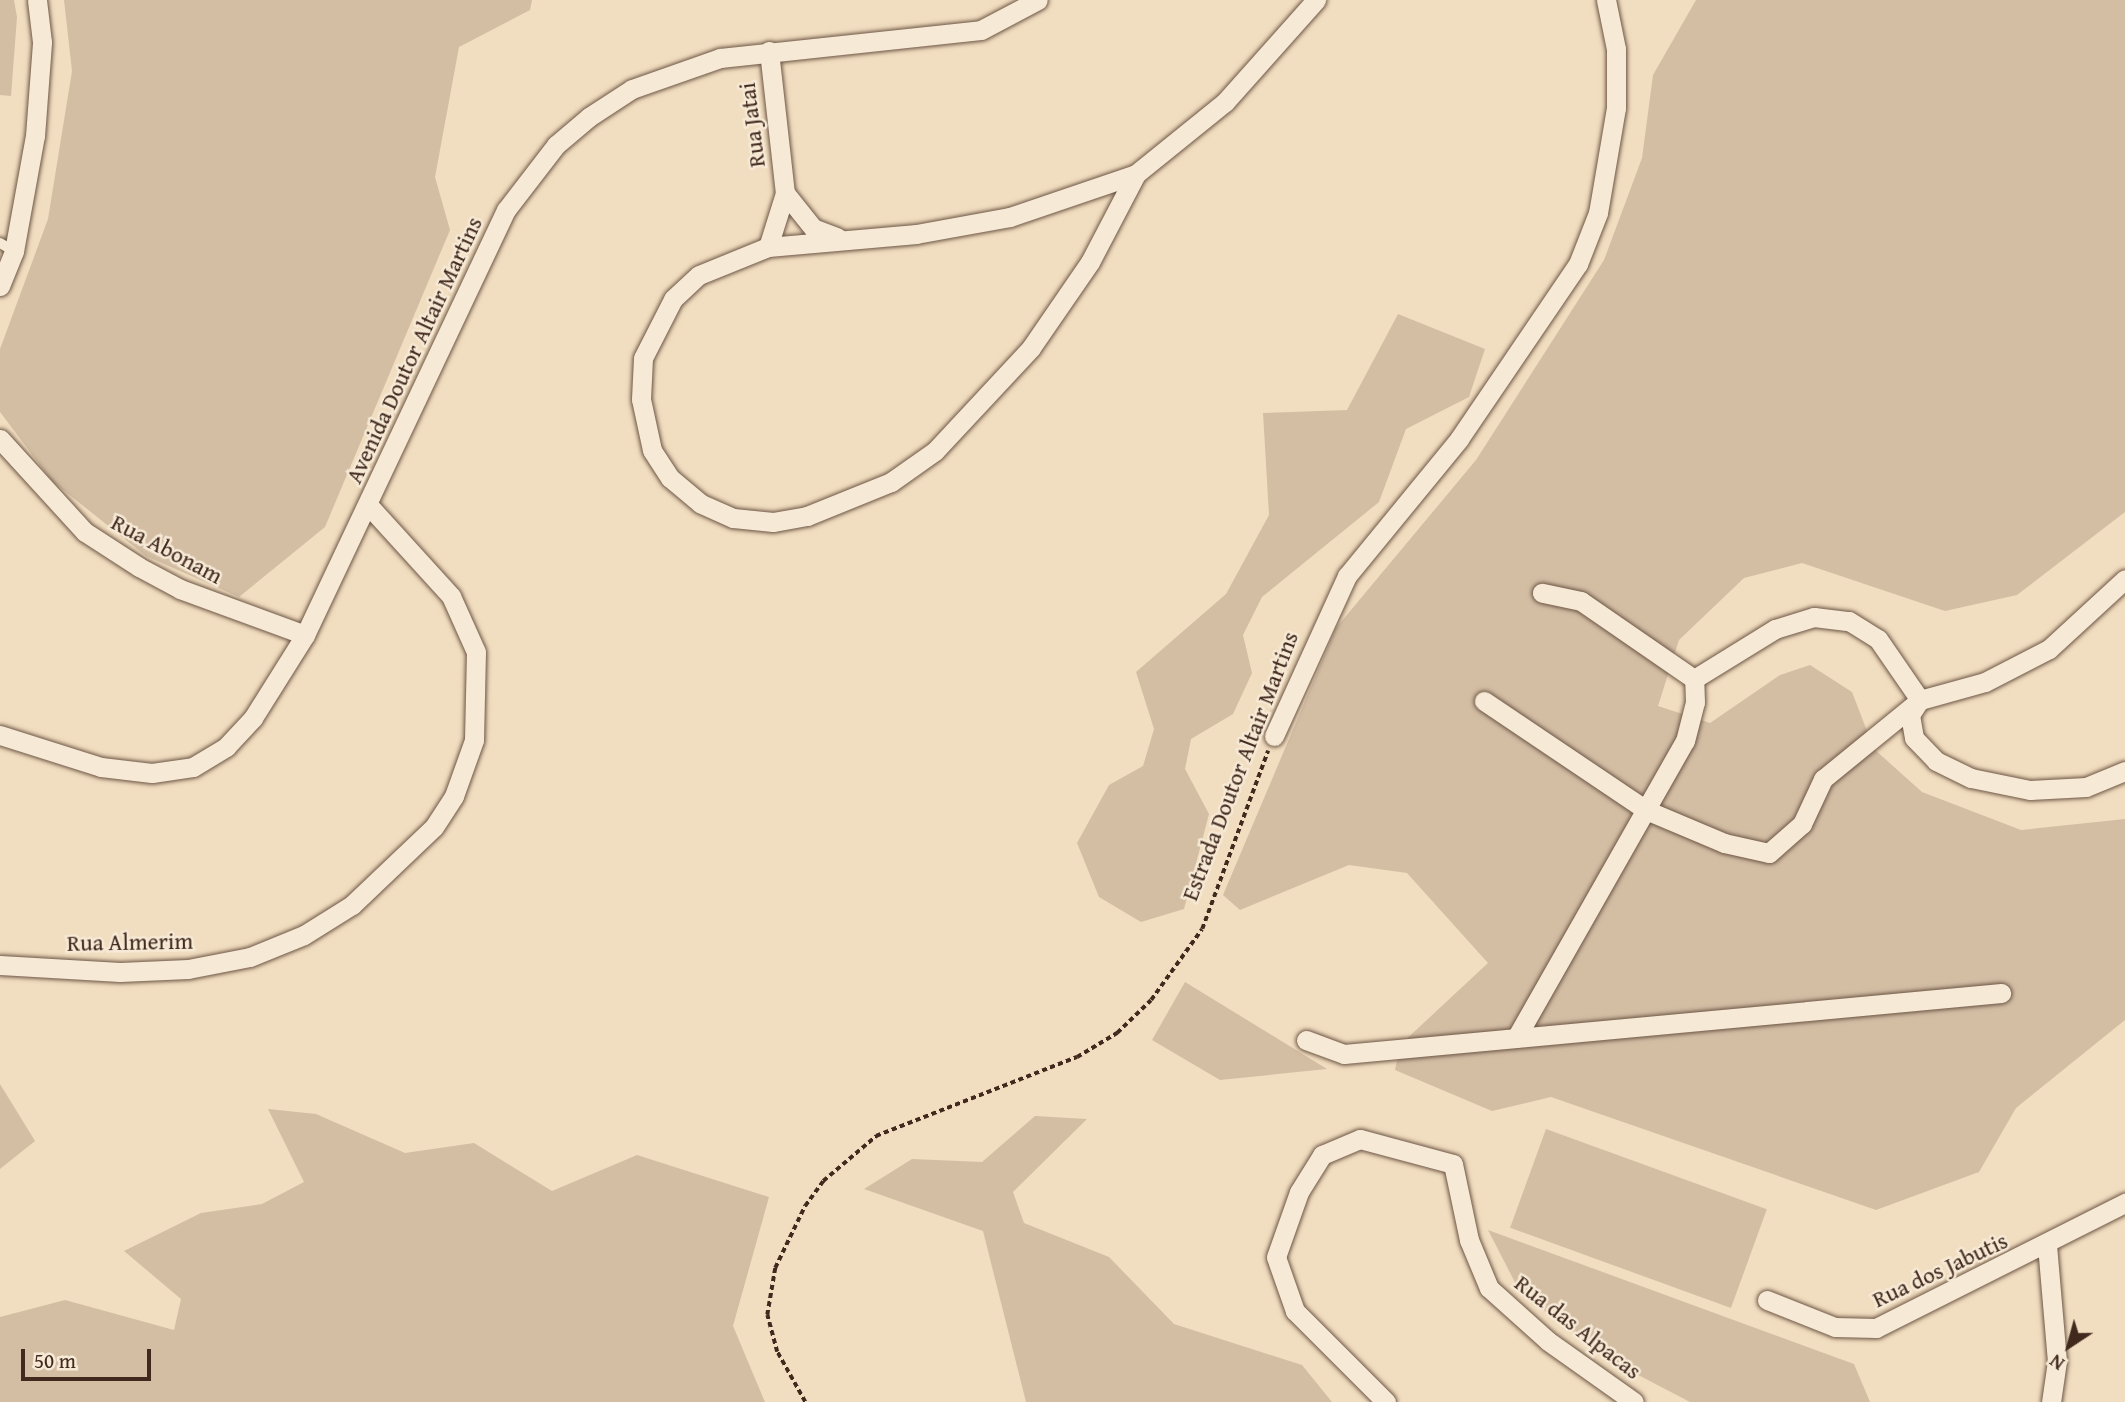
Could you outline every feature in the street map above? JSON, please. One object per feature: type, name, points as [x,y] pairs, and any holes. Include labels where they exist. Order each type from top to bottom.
[{"type":"street","points":[[0,286],[35,136],[42,42],[37,0]]},
{"type":"street","name":"Avenida Doutor Altair Martins","points":[[0,734],[101,767],[152,774],[193,766],[226,747],[254,718],[305,635],[369,506],[475,265],[506,210],[556,145],[632,89],[720,58],[981,30],[1038,0]]},
{"type":"street","points":[[1136,174],[1064,304],[990,397],[934,451],[891,482],[807,516],[773,522],[733,517],[700,503],[670,478],[652,450],[641,399],[643,358],[673,299],[718,263],[768,247],[916,234],[1010,217],[1136,174],[1225,102],[1316,0]]},
{"type":"street","name":"Estrada Doutor Altair Martins","points":[[1274,736],[1347,576],[1458,439],[1578,264],[1598,213],[1615,120],[1616,49],[1606,0]]},
{"type":"street","name":"Rua Jatai","points":[[768,247],[785,193],[769,51]]},
{"type":"street","name":"Rua Jatai","points":[[785,193],[813,228],[845,239]]},
{"type":"street","name":"Rua Abonam","points":[[0,439],[76,523],[139,567],[192,594],[305,635]]},
{"type":"street","name":"Rua Almerim","points":[[0,965],[120,972],[188,969],[250,957],[304,935],[352,905],[434,827],[454,796],[474,740],[476,652],[451,596],[369,506]]},
{"type":"street","points":[[1484,701],[1646,810],[1724,843],[1769,853],[1802,824],[1823,779],[1920,701],[1985,682],[2049,649],[2125,579]]},
{"type":"street","points":[[1542,593],[1581,601],[1694,679]]},
{"type":"street","points":[[1694,679],[1775,629],[1814,617],[1849,621],[1878,639],[1920,701]]},
{"type":"street","points":[[1516,1038],[1685,741],[1694,679]]},
{"type":"street","points":[[1920,701],[1910,715],[1913,738],[1936,761],[1971,778],[2030,790],[2087,787],[2125,771]]},
{"type":"street","points":[[1306,1040],[1344,1054],[2001,993]]},
{"type":"street","name":"Rua das Alpacas","points":[[1386,1402],[1295,1311],[1276,1257],[1299,1192],[1322,1155],[1348,1142],[1382,1142],[1453,1164],[1469,1240],[1489,1288],[1548,1341],[1634,1402]]},
{"type":"street","name":"Rua dos Jabutis","points":[[1767,1300],[1835,1327],[1876,1328],[2047,1245],[2125,1203]]},
{"type":"street","points":[[2047,1245],[2057,1361],[2052,1402]]},
{"type":"path","name":"Estrada Doutor Altair Martins","points":[[805,1402],[778,1352],[767,1315],[775,1268],[805,1206],[823,1181],[877,1136],[1077,1058],[1118,1033],[1151,1000],[1202,929],[1274,736]]},
{"type":"shaded area","points":[[0,0],[14,0],[17,17],[11,96],[0,95]]},
{"type":"shaded area","points":[[64,0],[532,0],[530,10],[459,47],[435,177],[450,230],[325,527],[239,597],[146,556],[52,481],[0,412],[0,349],[48,219],[72,71]]},
{"type":"shaded area","points":[[1696,0],[2125,0],[2125,512],[2017,595],[1945,611],[1802,563],[1744,578],[1679,640],[1658,706],[1710,723],[1780,675],[1810,665],[1852,692],[1874,749],[1922,792],[2021,830],[2125,819],[2125,1020],[2016,1108],[1979,1172],[1876,1210],[1551,1097],[1492,1111],[1395,1070],[1400,1045],[1488,963],[1407,873],[1349,865],[1240,910],[1223,895],[1336,628],[1476,460],[1604,260],[1642,158],[1653,75]]},
{"type":"shaded area","points":[[1398,314],[1485,349],[1469,397],[1406,429],[1379,502],[1262,597],[1243,635],[1252,673],[1233,714],[1191,739],[1185,769],[1209,814],[1184,909],[1141,922],[1099,897],[1077,843],[1109,785],[1143,766],[1154,729],[1136,672],[1226,594],[1269,515],[1263,413],[1347,410]]},
{"type":"shaded area","points":[[1185,982],[1327,1069],[1220,1080],[1152,1040]]},
{"type":"shaded area","points":[[0,1084],[35,1141],[0,1169]]},
{"type":"shaded area","points":[[268,1109],[316,1114],[405,1153],[474,1143],[552,1191],[637,1155],[769,1197],[733,1326],[765,1402],[0,1402],[0,1317],[65,1300],[174,1330],[181,1299],[124,1251],[201,1213],[262,1204],[304,1182]]},
{"type":"shaded area","points":[[1035,1116],[1087,1119],[1013,1192],[1024,1223],[1109,1257],[1174,1324],[1302,1365],[1332,1402],[1026,1402],[983,1231],[864,1189],[912,1159],[982,1162]]},
{"type":"shaded area","points":[[1546,1129],[1767,1209],[1731,1308],[1510,1228]]},
{"type":"shaded area","points":[[1488,1230],[1854,1364],[1870,1402],[1690,1402],[1623,1367],[1521,1294]]}]
